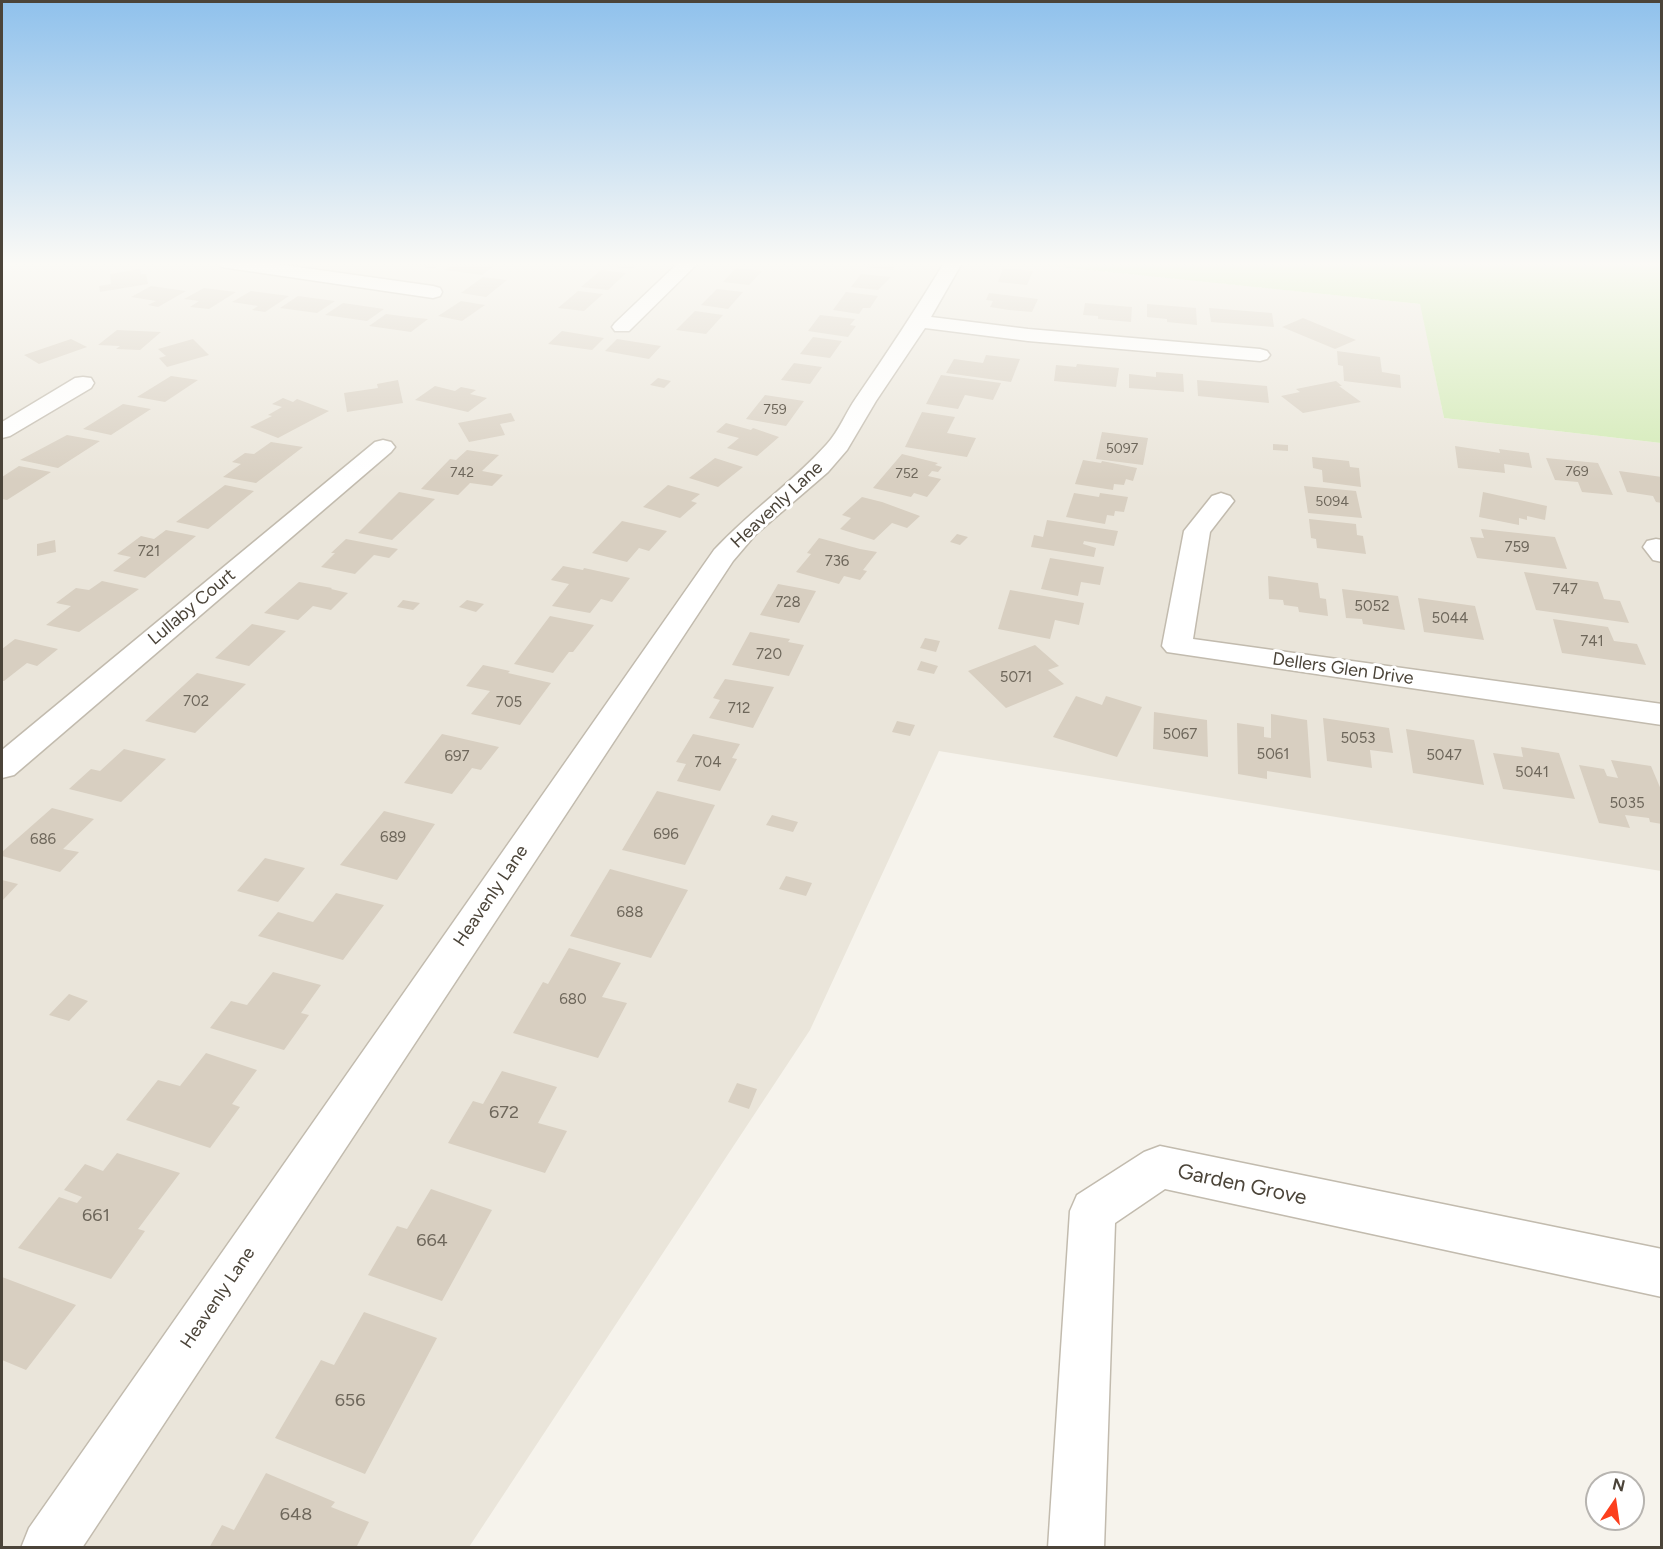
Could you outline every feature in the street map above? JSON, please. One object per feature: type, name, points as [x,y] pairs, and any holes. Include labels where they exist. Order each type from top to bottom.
[{"type":"street","name":"Heavenly Lane","points":[[49,1548],[723,556],[747,529],[819,467],[839,445],[910,335]]},
{"type":"street","points":[[1031,335],[1260,355]]},
{"type":"street","points":[[2,431],[83,383]]},
{"type":"street","name":"Lullaby Court","points":[[2,767],[383,447]]},
{"type":"street","name":"Dellers Glen Drive","points":[[1221,501],[1197,531],[1177,646],[1662,715]]},
{"type":"street","name":"Garden Grove","points":[[1076,1548],[1093,1211],[1160,1167],[1662,1273]]},
{"type":"shaded area","points":[[2,335],[1427,335],[1444,418],[1661,443],[1661,871],[939,751],[810,1030],[469,1547],[2,1548]]},
{"type":"green space","points":[[1427,335],[1661,335],[1661,443],[1444,418]]},
{"type":"building","points":[[110,335],[157,335],[140,350],[116,349],[120,346],[98,345]]},
{"type":"building","points":[[557,335],[604,338],[592,350],[548,344]]},
{"type":"building","points":[[1302,335],[1345,335],[1356,340],[1335,349]]},
{"type":"building","points":[[813,337],[842,341],[830,358],[800,354]]},
{"type":"building","points":[[71,339],[87,347],[39,364],[24,355]]},
{"type":"building","points":[[193,339],[209,355],[167,367],[159,358],[166,356],[158,349]]},
{"type":"building","points":[[617,339],[661,346],[649,359],[605,351]]},
{"type":"building","points":[[1337,351],[1380,357],[1382,372],[1400,375],[1401,388],[1344,381],[1343,366],[1338,365]]},
{"type":"building","points":[[986,355],[1020,359],[1011,382],[946,373],[954,359],[983,363]]},
{"type":"building","points":[[794,363],[822,367],[810,384],[781,380]]},
{"type":"building","points":[[1077,364],[1119,368],[1116,387],[1054,381],[1056,365],[1076,367]]},
{"type":"building","points":[[1156,372],[1183,374],[1184,392],[1129,388],[1129,374],[1156,377]]},
{"type":"building","points":[[941,375],[1001,383],[993,400],[965,395],[958,409],[926,404]]},
{"type":"building","points":[[171,376],[198,380],[165,402],[137,397]]},
{"type":"building","points":[[658,378],[671,381],[664,388],[650,385]]},
{"type":"building","points":[[398,380],[403,403],[347,412],[344,393],[378,388],[377,384]]},
{"type":"building","points":[[1197,380],[1267,386],[1269,403],[1198,396]]},
{"type":"building","points":[[1336,381],[1342,386],[1339,386],[1361,402],[1303,413],[1281,396],[1300,392],[1296,389]]},
{"type":"building","points":[[435,386],[455,391],[461,387],[476,390],[470,394],[487,398],[468,412],[415,400]]},
{"type":"building","points":[[765,395],[804,401],[786,426],[746,419]]},
{"type":"building","points":[[283,398],[293,402],[297,399],[329,411],[278,438],[250,427],[272,416],[268,415],[282,407],[272,404]]},
{"type":"building","points":[[123,404],[151,409],[111,435],[83,429]]},
{"type":"building","points":[[922,412],[955,417],[947,433],[976,438],[967,457],[905,447]]},
{"type":"building","points":[[511,413],[515,421],[500,424],[505,435],[469,442],[458,423]]},
{"type":"building","points":[[726,423],[751,430],[753,428],[779,437],[757,456],[727,448],[739,438],[716,432]]},
{"type":"building","points":[[1102,432],[1148,438],[1143,465],[1096,459]]},
{"type":"building","points":[[67,435],[100,441],[58,468],[20,460]]},
{"type":"building","points":[[271,442],[303,447],[256,483],[223,477],[241,464],[232,462],[245,453],[254,454]]},
{"type":"building","points":[[1273,444],[1288,445],[1288,451],[1273,450]]},
{"type":"building","points":[[1455,446],[1500,453],[1499,449],[1529,453],[1532,468],[1504,464],[1505,473],[1458,468]]},
{"type":"building","points":[[467,450],[499,455],[482,471],[503,475],[492,486],[470,483],[458,495],[421,489],[450,459],[456,460]]},
{"type":"building","points":[[902,454],[938,463],[935,465],[942,467],[938,472],[932,471],[928,476],[941,479],[927,497],[914,493],[911,497],[873,488]]},
{"type":"building","points":[[1312,457],[1349,461],[1350,467],[1359,468],[1361,487],[1323,482],[1322,470],[1313,468]]},
{"type":"building","points":[[715,458],[743,467],[718,487],[689,478]]},
{"type":"building","points":[[1546,458],[1598,463],[1613,495],[1582,492],[1578,482],[1555,480]]},
{"type":"building","points":[[1083,460],[1137,468],[1133,481],[1126,479],[1124,485],[1114,484],[1113,490],[1075,484]]},
{"type":"building","points":[[19,466],[51,472],[7,500],[2,499],[2,477]]},
{"type":"building","points":[[1619,471],[1662,477],[1662,503],[1656,502],[1653,496],[1627,492]]},
{"type":"building","points":[[225,485],[254,491],[208,529],[176,522]]},
{"type":"building","points":[[668,485],[700,494],[691,501],[697,503],[680,518],[643,507]]},
{"type":"building","points":[[1304,486],[1356,491],[1362,518],[1308,513]]},
{"type":"building","points":[[399,492],[435,499],[392,540],[358,533]]},
{"type":"building","points":[[1483,492],[1547,506],[1545,520],[1527,516],[1527,520],[1519,518],[1519,525],[1479,517]]},
{"type":"building","points":[[1074,493],[1099,497],[1100,493],[1128,497],[1124,512],[1115,511],[1114,516],[1107,515],[1105,524],[1066,517]]},
{"type":"building","points":[[862,497],[920,516],[907,528],[892,523],[874,540],[840,529],[851,518],[842,515]]},
{"type":"building","points":[[1309,519],[1356,524],[1357,535],[1363,536],[1366,554],[1317,548],[1316,539],[1311,538]]},
{"type":"building","points":[[1047,520],[1118,531],[1114,546],[1084,541],[1083,544],[1096,548],[1094,557],[1031,547],[1034,535],[1043,537]]},
{"type":"building","points":[[622,521],[667,531],[649,551],[639,548],[627,562],[592,553]]},
{"type":"building","points":[[1481,529],[1555,537],[1567,569],[1477,558],[1470,537],[1484,538]]},
{"type":"building","points":[[166,530],[196,536],[145,578],[113,571],[131,557],[117,554],[141,536],[154,539]]},
{"type":"building","points":[[957,534],[968,537],[960,545],[950,542]]},
{"type":"building","points":[[819,538],[877,552],[863,570],[867,571],[860,580],[844,576],[839,584],[796,572],[811,554],[807,553]]},
{"type":"building","points":[[346,539],[398,549],[389,558],[374,555],[355,574],[321,567],[335,553],[331,553]]},
{"type":"building","points":[[55,540],[56,552],[37,556],[37,544]]},
{"type":"building","points":[[1050,558],[1104,567],[1100,585],[1081,582],[1078,596],[1041,589]]},
{"type":"building","points":[[563,566],[630,578],[612,602],[601,599],[590,613],[552,606],[569,584],[551,580]]},
{"type":"building","points":[[1524,572],[1598,582],[1604,599],[1620,601],[1629,623],[1536,610]]},
{"type":"building","points":[[1268,576],[1318,583],[1320,598],[1326,599],[1328,616],[1299,612],[1298,607],[1284,605],[1283,600],[1269,599]]},
{"type":"building","points":[[102,581],[139,589],[79,632],[46,625],[71,606],[56,603],[76,588],[89,590]]},
{"type":"building","points":[[299,582],[348,593],[331,610],[313,606],[298,620],[264,613]]},
{"type":"building","points":[[778,584],[816,591],[799,623],[760,615]]},
{"type":"building","points":[[1342,589],[1398,596],[1405,630],[1363,624],[1362,619],[1346,618]]},
{"type":"building","points":[[1010,590],[1084,603],[1079,625],[1055,620],[1050,639],[998,629]]},
{"type":"building","points":[[1418,598],[1475,606],[1484,640],[1424,632]]},
{"type":"building","points":[[403,600],[420,603],[413,610],[397,607]]},
{"type":"building","points":[[467,600],[484,604],[476,612],[459,607]]},
{"type":"building","points":[[550,616],[594,625],[553,673],[514,664]]},
{"type":"building","points":[[1553,619],[1608,627],[1614,641],[1637,644],[1646,665],[1562,653]]},
{"type":"building","points":[[252,624],[286,631],[249,666],[215,658]]},
{"type":"building","points":[[750,632],[790,639],[788,642],[804,645],[789,676],[732,665]]},
{"type":"building","points":[[925,638],[940,641],[936,652],[920,648]]},
{"type":"building","points":[[15,639],[58,649],[37,666],[27,663],[2,681],[2,649]]},
{"type":"building","points":[[1035,645],[1059,666],[1048,670],[1064,684],[1006,708],[968,671]]},
{"type":"building","points":[[921,661],[938,666],[934,674],[917,670]]},
{"type":"building","points":[[483,665],[551,683],[520,725],[471,714],[490,691],[466,686]]},
{"type":"building","points":[[197,673],[246,684],[195,733],[145,721]]},
{"type":"building","points":[[725,679],[774,687],[753,728],[709,718],[720,700],[713,698]]},
{"type":"building","points":[[1076,696],[1102,705],[1106,696],[1142,707],[1117,757],[1053,737]]},
{"type":"building","points":[[1154,712],[1207,720],[1208,757],[1153,749]]},
{"type":"building","points":[[1271,714],[1307,720],[1311,778],[1267,771],[1267,779],[1238,774],[1237,723],[1264,727],[1264,737],[1271,738]]},
{"type":"building","points":[[1323,718],[1389,728],[1393,753],[1370,750],[1372,768],[1327,761]]},
{"type":"building","points":[[897,721],[915,725],[910,736],[892,732]]},
{"type":"building","points":[[1406,729],[1474,740],[1484,785],[1413,773]]},
{"type":"building","points":[[442,734],[499,747],[481,770],[472,768],[452,794],[404,783]]},
{"type":"building","points":[[693,734],[740,744],[732,758],[737,759],[720,791],[677,781],[686,764],[676,762]]},
{"type":"building","points":[[1521,747],[1559,753],[1575,799],[1503,789],[1493,753],[1523,757]]},
{"type":"building","points":[[124,749],[166,759],[121,802],[69,789],[91,769],[100,771]]},
{"type":"building","points":[[1611,760],[1651,766],[1662,792],[1662,824],[1650,822],[1649,818],[1625,815],[1630,828],[1599,823],[1579,765],[1604,769],[1607,776],[1618,778]]},
{"type":"building","points":[[657,791],[715,805],[685,865],[622,850]]},
{"type":"building","points":[[52,808],[94,819],[63,849],[79,852],[60,872],[2,856],[2,852]]},
{"type":"building","points":[[384,811],[435,824],[397,880],[340,865]]},
{"type":"building","points":[[772,815],[798,822],[793,832],[766,825]]},
{"type":"building","points":[[265,858],[305,868],[278,902],[237,891]]},
{"type":"building","points":[[610,869],[688,890],[651,958],[570,936]]},
{"type":"building","points":[[786,876],[812,883],[806,896],[779,889]]},
{"type":"building","points":[[2,880],[18,884],[2,901]]},
{"type":"building","points":[[336,893],[384,905],[343,960],[258,936],[278,912],[313,922]]},
{"type":"building","points":[[569,948],[621,963],[602,997],[627,1003],[598,1058],[513,1033],[543,982],[548,984]]},
{"type":"building","points":[[273,972],[321,985],[301,1013],[309,1015],[284,1050],[210,1028],[231,1001],[247,1005]]},
{"type":"building","points":[[69,994],[88,1001],[69,1021],[49,1015]]},
{"type":"building","points":[[206,1053],[257,1070],[232,1104],[240,1107],[210,1148],[126,1120],[158,1080],[180,1086]]},
{"type":"building","points":[[502,1071],[557,1087],[538,1123],[567,1131],[545,1173],[448,1143],[473,1101],[483,1104]]},
{"type":"building","points":[[737,1083],[757,1089],[749,1109],[728,1102]]},
{"type":"building","points":[[117,1153],[180,1173],[138,1229],[145,1231],[111,1279],[18,1248],[59,1197],[77,1203],[82,1197],[64,1190],[85,1164],[103,1171]]},
{"type":"building","points":[[431,1189],[492,1210],[442,1301],[368,1275],[397,1226],[407,1229]]},
{"type":"building","points":[[2,1277],[76,1305],[26,1370],[2,1360]]},
{"type":"building","points":[[364,1312],[437,1338],[365,1474],[275,1438],[321,1360],[334,1365]]},
{"type":"building","points":[[266,1473],[335,1502],[331,1507],[369,1522],[356,1548],[209,1548],[222,1525],[234,1530]]}]
